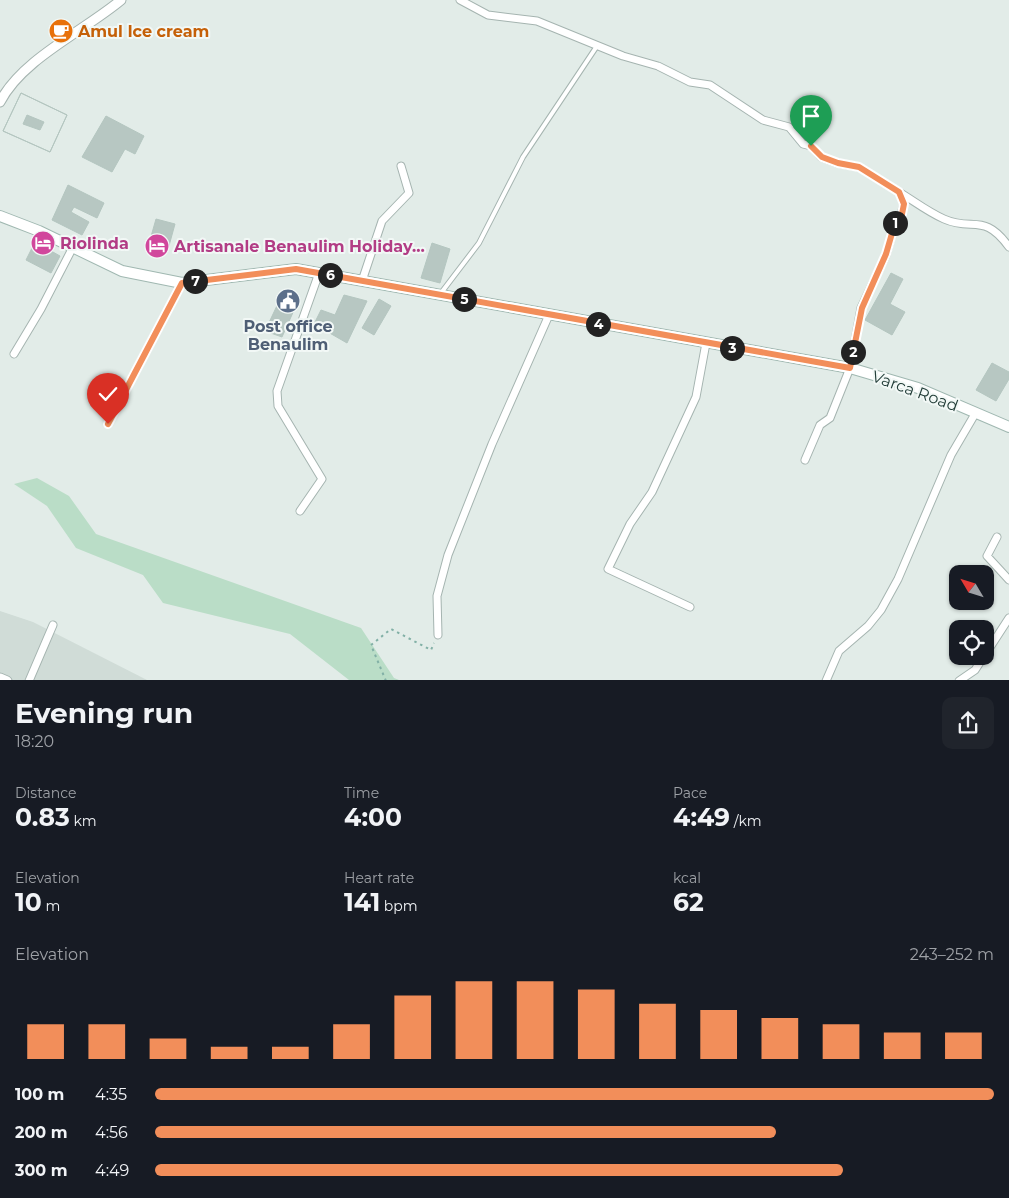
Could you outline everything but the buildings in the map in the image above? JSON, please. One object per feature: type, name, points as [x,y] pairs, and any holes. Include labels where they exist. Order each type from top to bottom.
[{"type":"main road","name":"Varca Road","points":[[0,216],[39,231],[122,271],[182,283],[296,269],[319,273],[850,368],[918,388],[1009,427]]},
{"type":"street","points":[[0,102],[36,60],[100,18],[121,0]]},
{"type":"street","points":[[460,0],[488,15],[537,21],[623,56],[658,66],[690,82],[710,85],[763,120],[789,127],[803,144],[811,146],[822,157],[838,163],[859,167],[944,219],[961,224],[978,223],[991,228],[1009,246]]},
{"type":"street","points":[[362,281],[382,221],[409,193],[401,166]]},
{"type":"street","points":[[805,460],[820,425],[830,418],[850,368],[862,308],[886,254],[895,223],[902,214],[904,204],[899,192]]},
{"type":"street","points":[[14,354],[41,309],[73,247]]},
{"type":"street","points":[[300,511],[322,479],[278,406],[277,391],[319,273]]},
{"type":"street","points":[[108,424],[182,283]]},
{"type":"street","points":[[438,635],[437,596],[448,555],[492,444],[550,315]]},
{"type":"street","points":[[690,607],[608,569],[630,524],[652,492],[696,397],[706,343]]},
{"type":"street","points":[[826,680],[839,651],[868,626],[881,610],[898,580],[947,463],[975,414]]},
{"type":"street","points":[[997,537],[987,556],[1009,580]]},
{"type":"street","points":[[994,642],[1009,618]]},
{"type":"street","points":[[29,680],[53,625]]},
{"type":"street","points":[[959,680],[975,670],[979,665]]},
{"type":"street","points":[[0,678],[7,680]]},
{"type":"lane","points":[[440,295],[479,243],[523,157],[597,46]]},
{"type":"path","points":[[386,680],[371,646],[391,629],[431,650],[438,635]]},
{"type":"shaded area","points":[[0,611],[33,622],[147,680],[0,680]]},
{"type":"green space","points":[[37,478],[69,496],[96,534],[361,628],[394,678],[399,680],[349,680],[290,634],[163,603],[143,575],[76,548],[47,506],[14,484]]},
{"type":"place","name":"Amul Ice cream","points":[[61,31]]},
{"type":"place","name":"Riolinda","points":[[43,243]]},
{"type":"place","name":"Artisanale Benaulim Holiday…","points":[[157,246]]},
{"type":"place","name":"Post office Benaulim","points":[[288,301]]},
{"type":"route","points":[[108,424],[182,283],[296,269],[850,368],[862,308],[874,284],[886,254],[895,223],[902,214],[904,204],[899,192],[859,167],[838,163],[822,157],[811,146]]}]
